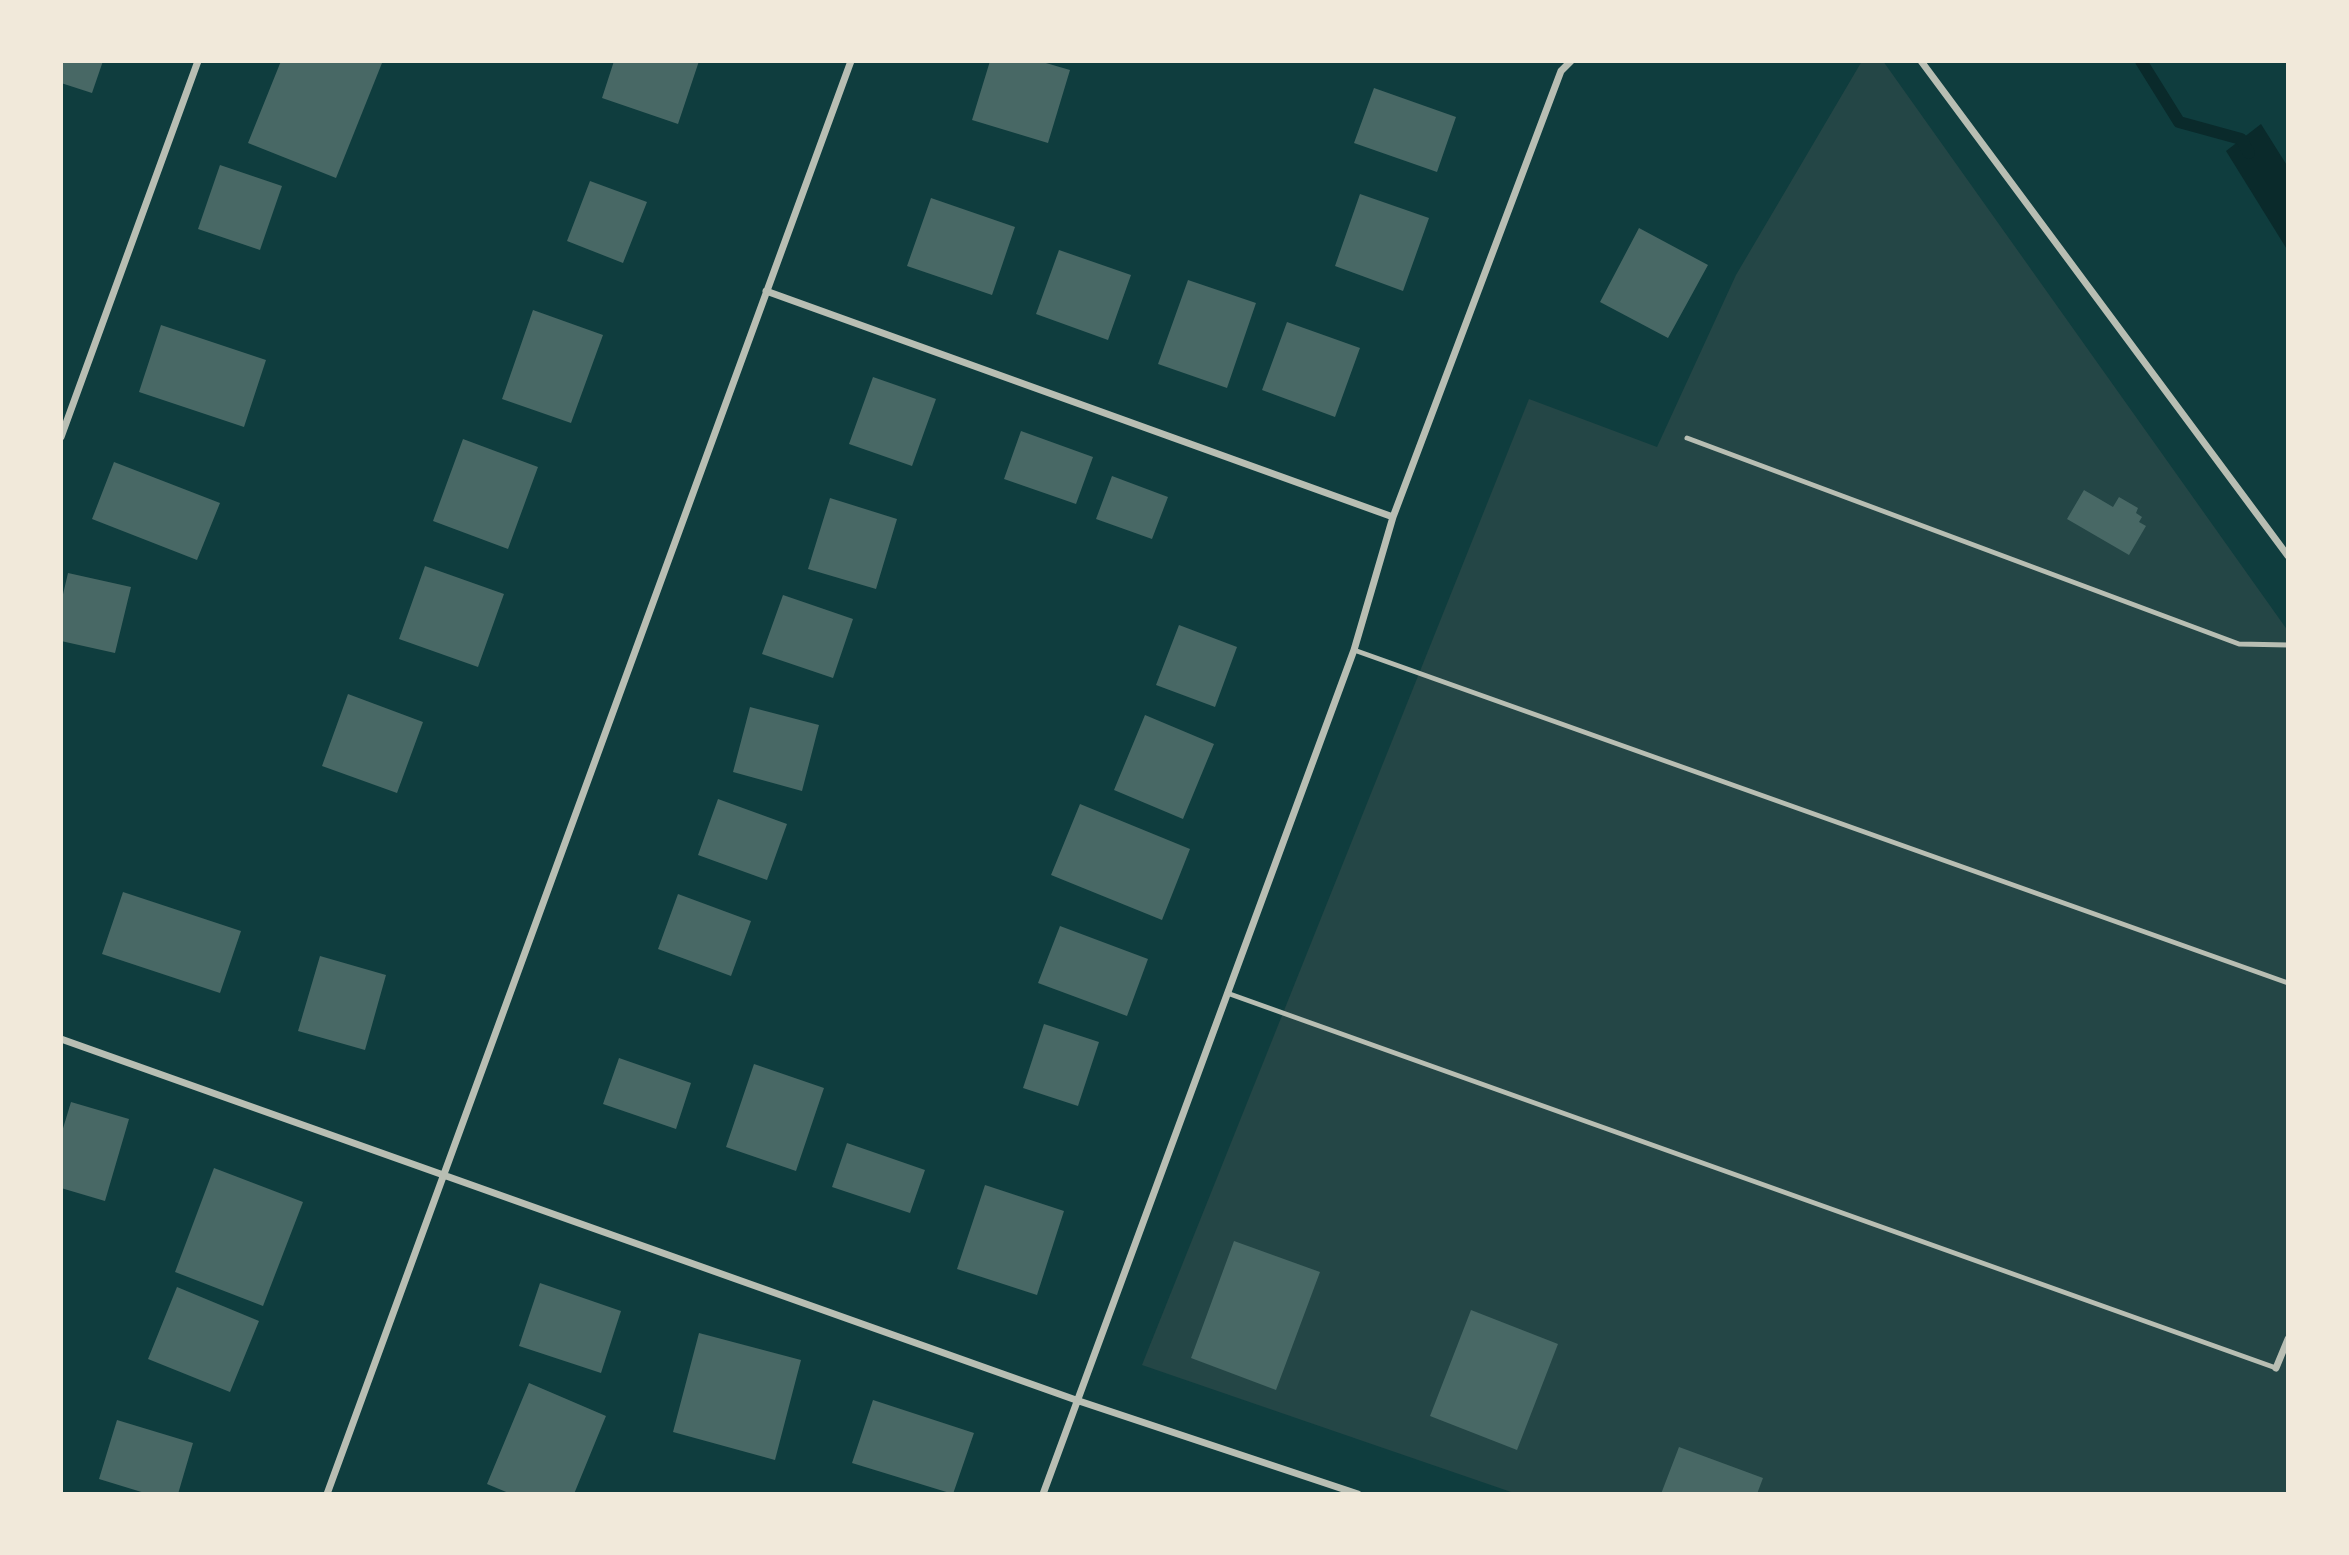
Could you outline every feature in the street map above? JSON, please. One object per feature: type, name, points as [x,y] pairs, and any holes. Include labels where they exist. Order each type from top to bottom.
[{"type":"street","points":[[61,436],[198,61]]},
{"type":"street","points":[[327,1494],[851,61]]},
{"type":"street","points":[[1044,1494],[1076,1400],[1354,650],[1393,517],[1561,71],[1571,61]]},
{"type":"street","points":[[1921,61],[2288,556]]},
{"type":"street","points":[[766,291],[1393,517]]},
{"type":"street","points":[[61,1039],[1076,1400],[1358,1494]]},
{"type":"street","points":[[2276,1368],[2288,1339]]},
{"type":"lane","points":[[1687,438],[2239,643],[2288,645]]},
{"type":"lane","points":[[1354,650],[2288,983]]},
{"type":"lane","points":[[1227,993],[2276,1368]]},
{"type":"shaded area","points":[[1862,61],[1883,61],[2288,631],[2288,1494],[1517,1494],[1142,1365],[1529,399],[1657,447],[1736,275]]},
{"type":"shaded area","points":[[2261,124],[2288,167],[2288,251],[2226,151]]},
{"type":"building","points":[[61,61],[103,61],[92,93],[61,83]]},
{"type":"building","points":[[281,61],[382,63],[336,178],[248,143]]},
{"type":"building","points":[[614,61],[699,61],[678,124],[602,98]]},
{"type":"building","points":[[990,61],[1039,61],[1070,70],[1048,143],[972,120]]},
{"type":"building","points":[[1374,88],[1456,117],[1437,172],[1354,143]]},
{"type":"building","points":[[220,165],[282,186],[260,250],[198,229]]},
{"type":"building","points":[[590,181],[647,202],[623,263],[567,241]]},
{"type":"building","points":[[1360,194],[1429,218],[1403,291],[1335,266]]},
{"type":"building","points":[[931,198],[1015,227],[992,295],[907,266]]},
{"type":"building","points":[[1639,228],[1708,265],[1668,338],[1600,302]]},
{"type":"building","points":[[1059,250],[1131,275],[1108,340],[1036,314]]},
{"type":"building","points":[[1188,280],[1256,303],[1227,388],[1158,364]]},
{"type":"building","points":[[533,310],[603,335],[571,423],[502,399]]},
{"type":"building","points":[[1287,322],[1360,348],[1335,417],[1262,390]]},
{"type":"building","points":[[161,325],[266,360],[244,427],[139,392]]},
{"type":"building","points":[[873,377],[936,399],[912,466],[849,444]]},
{"type":"building","points":[[1021,431],[1093,457],[1076,504],[1004,479]]},
{"type":"building","points":[[463,439],[538,467],[508,549],[433,521]]},
{"type":"building","points":[[114,462],[220,503],[197,560],[92,519]]},
{"type":"building","points":[[1112,476],[1168,497],[1152,539],[1096,519]]},
{"type":"building","points":[[2084,490],[2113,507],[2119,497],[2138,508],[2136,513],[2142,517],[2139,522],[2146,526],[2129,555],[2067,519]]},
{"type":"building","points":[[830,498],[897,519],[876,589],[808,569]]},
{"type":"building","points":[[425,566],[504,594],[478,667],[399,639]]},
{"type":"building","points":[[68,573],[131,587],[115,653],[61,641],[61,603]]},
{"type":"building","points":[[783,595],[853,619],[833,678],[762,654]]},
{"type":"building","points":[[1179,625],[1237,647],[1215,707],[1156,685]]},
{"type":"building","points":[[348,694],[423,722],[397,793],[322,766]]},
{"type":"building","points":[[750,707],[819,725],[802,791],[733,772]]},
{"type":"building","points":[[1145,715],[1214,744],[1183,819],[1114,790]]},
{"type":"building","points":[[718,799],[787,824],[767,880],[698,855]]},
{"type":"building","points":[[1080,804],[1190,849],[1162,920],[1051,875]]},
{"type":"building","points":[[123,892],[241,931],[220,993],[102,954]]},
{"type":"building","points":[[678,894],[751,921],[731,976],[658,949]]},
{"type":"building","points":[[1060,926],[1148,959],[1127,1016],[1038,983]]},
{"type":"building","points":[[320,956],[386,975],[365,1050],[298,1031]]},
{"type":"building","points":[[1044,1024],[1099,1042],[1078,1106],[1023,1088]]},
{"type":"building","points":[[619,1058],[691,1083],[676,1129],[603,1104]]},
{"type":"building","points":[[754,1064],[824,1088],[796,1171],[726,1147]]},
{"type":"building","points":[[71,1102],[129,1119],[105,1201],[61,1188],[61,1135]]},
{"type":"building","points":[[847,1143],[925,1170],[910,1213],[832,1187]]},
{"type":"building","points":[[214,1168],[303,1202],[263,1306],[175,1272]]},
{"type":"building","points":[[985,1185],[1064,1211],[1037,1295],[957,1269]]},
{"type":"building","points":[[1234,1241],[1320,1272],[1276,1390],[1191,1358]]},
{"type":"building","points":[[540,1283],[621,1311],[601,1373],[519,1346]]},
{"type":"building","points":[[177,1287],[259,1321],[230,1392],[148,1359]]},
{"type":"building","points":[[1471,1310],[1558,1344],[1517,1450],[1430,1416]]},
{"type":"building","points":[[699,1333],[801,1360],[775,1460],[673,1432]]},
{"type":"building","points":[[529,1383],[606,1416],[574,1494],[511,1494],[487,1484]]},
{"type":"building","points":[[873,1400],[974,1433],[953,1494],[852,1463]]},
{"type":"building","points":[[117,1420],[193,1443],[178,1494],[148,1494],[99,1479]]},
{"type":"building","points":[[1679,1447],[1763,1478],[1757,1494],[1661,1494]]},
{"type":"waterway","points":[[2141,61],[2179,122],[2241,139],[2249,153]]}]
